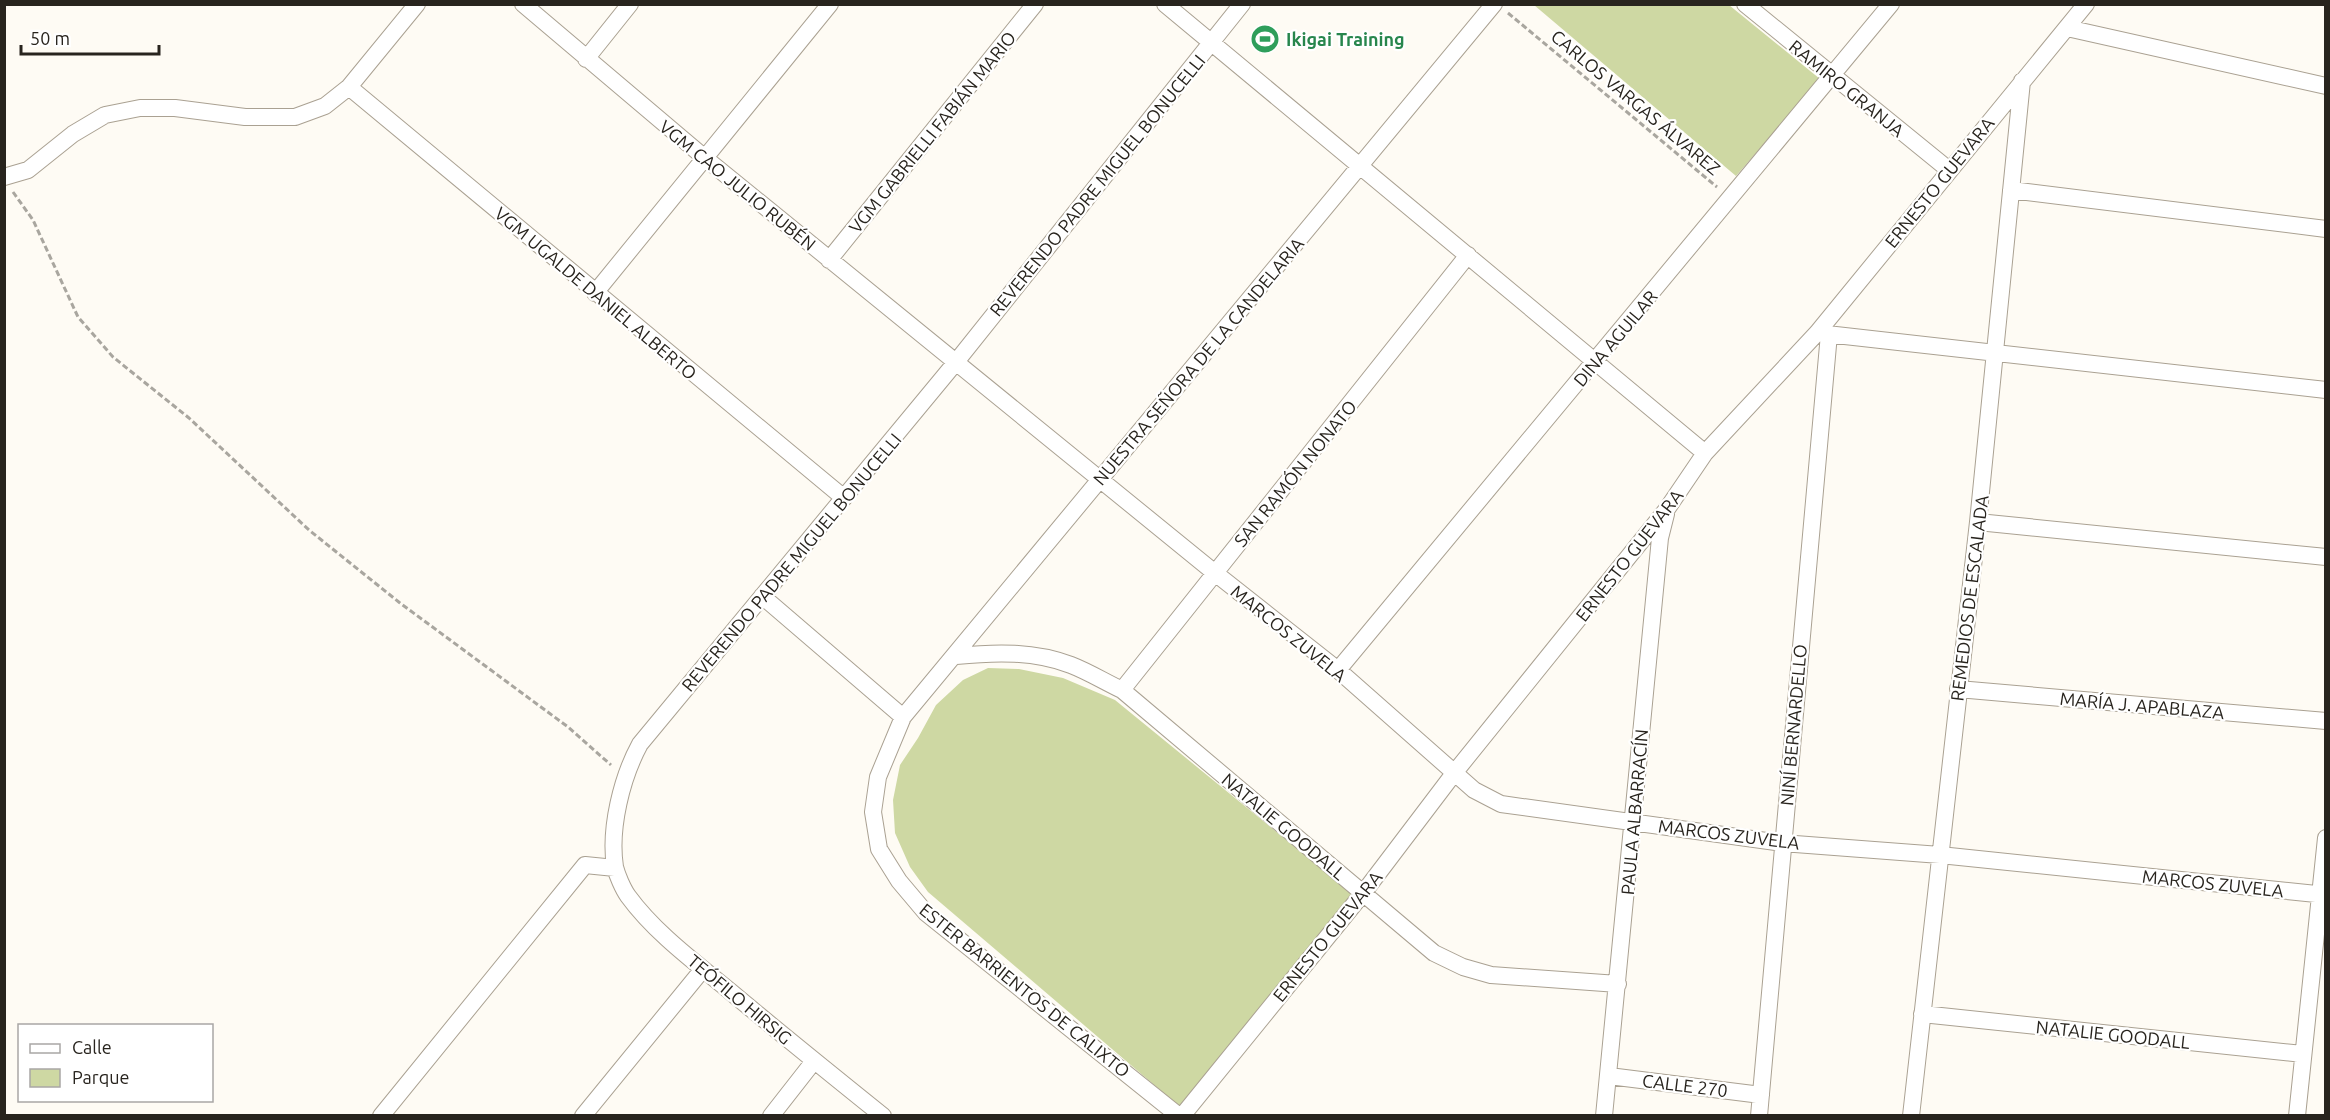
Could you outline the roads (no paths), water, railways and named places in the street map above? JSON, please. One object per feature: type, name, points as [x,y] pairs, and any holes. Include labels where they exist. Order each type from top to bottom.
[{"type":"street","points":[[4,177],[28,170],[74,134],[105,115],[140,108],[176,108],[245,117],[295,117],[325,106],[349,87],[417,4]]},
{"type":"street","name":"VGM CAO JULIO RUBÉN","points":[[523,4],[829,260],[1101,479]]},
{"type":"street","points":[[586,59],[630,4]]},
{"type":"street","points":[[595,293],[830,4]]},
{"type":"street","name":"VGM GABRIELLI FABIÁN MARIO","points":[[829,260],[1035,4]]},
{"type":"street","points":[[1165,4],[1596,360],[1705,453]]},
{"type":"street","name":"REVERENDO PADRE MIGUEL BONUCELLI","points":[[615,867],[618,811],[625,779],[640,744],[956,362],[1242,4]]},
{"type":"street","name":"RAMIRO GRANJA","points":[[1745,4],[1948,170]]},
{"type":"street","name":"DINA AGUILAR","points":[[1338,670],[1891,4]]},
{"type":"street","name":"ERNESTO GUEVARA","points":[[1181,1116],[1364,892],[1455,772],[1667,509],[1705,453],[1823,333],[1948,170],[2086,4]]},
{"type":"street","name":"NUESTRA SEÑORA DE LA CANDELARIA","points":[[903,717],[956,656],[1360,166],[1500,8]]},
{"type":"street","points":[[2067,28],[2325,86]]},
{"type":"street","name":"REMEDIOS DE ESCALADA","points":[[1911,1116],[1978,522],[2022,81]]},
{"type":"street","name":"VGM UGALDE DANIEL ALBERTO","points":[[349,87],[844,498]]},
{"type":"street","points":[[2011,190],[2325,229]]},
{"type":"street","name":"SAN RAMÓN NONATO","points":[[1122,690],[1468,255]]},
{"type":"street","points":[[1823,333],[2325,390]]},
{"type":"street","name":"NINÍ BERNARDELLO","points":[[1759,1116],[1823,333]]},
{"type":"street","name":"MARCOS ZUVELA","points":[[1101,479],[1338,670],[1474,790],[1501,804],[1782,843],[1940,855],[2323,894]]},
{"type":"street","name":"PAULA ALBARRACÍN","points":[[1604,1116],[1660,538],[1667,509]]},
{"type":"street","points":[[1978,522],[2325,556]]},
{"type":"street","points":[[762,596],[903,717]]},
{"type":"street","name":"NATALIE GOODALL","points":[[956,656],[997,652],[1038,656],[1072,665],[1122,690],[1434,953],[1464,967],[1491,975],[1618,984]]},
{"type":"street","name":"MARÍA J. APABLAZA","points":[[1958,690],[2325,721]]},
{"type":"street","name":"ESTER BARRIENTOS DE CALIXTO","points":[[903,717],[878,777],[873,812],[879,849],[899,881],[926,913],[1181,1116]]},
{"type":"street","points":[[2297,1116],[2323,894],[2325,838]]},
{"type":"street","points":[[381,1116],[585,865],[615,867]]},
{"type":"street","name":"TEÓFILO HIRSIG","points":[[615,867],[626,894],[645,916],[703,969],[883,1116]]},
{"type":"street","points":[[583,1116],[703,969]]},
{"type":"street","name":"NATALIE GOODALL","points":[[1922,1014],[2303,1054]]},
{"type":"street","points":[[771,1116],[814,1061]]},
{"type":"street","name":"CALLE 270","points":[[1609,1076],[1761,1095]]},
{"type":"place","name":"Ikigai Training","points":[[1265,39]]}]
